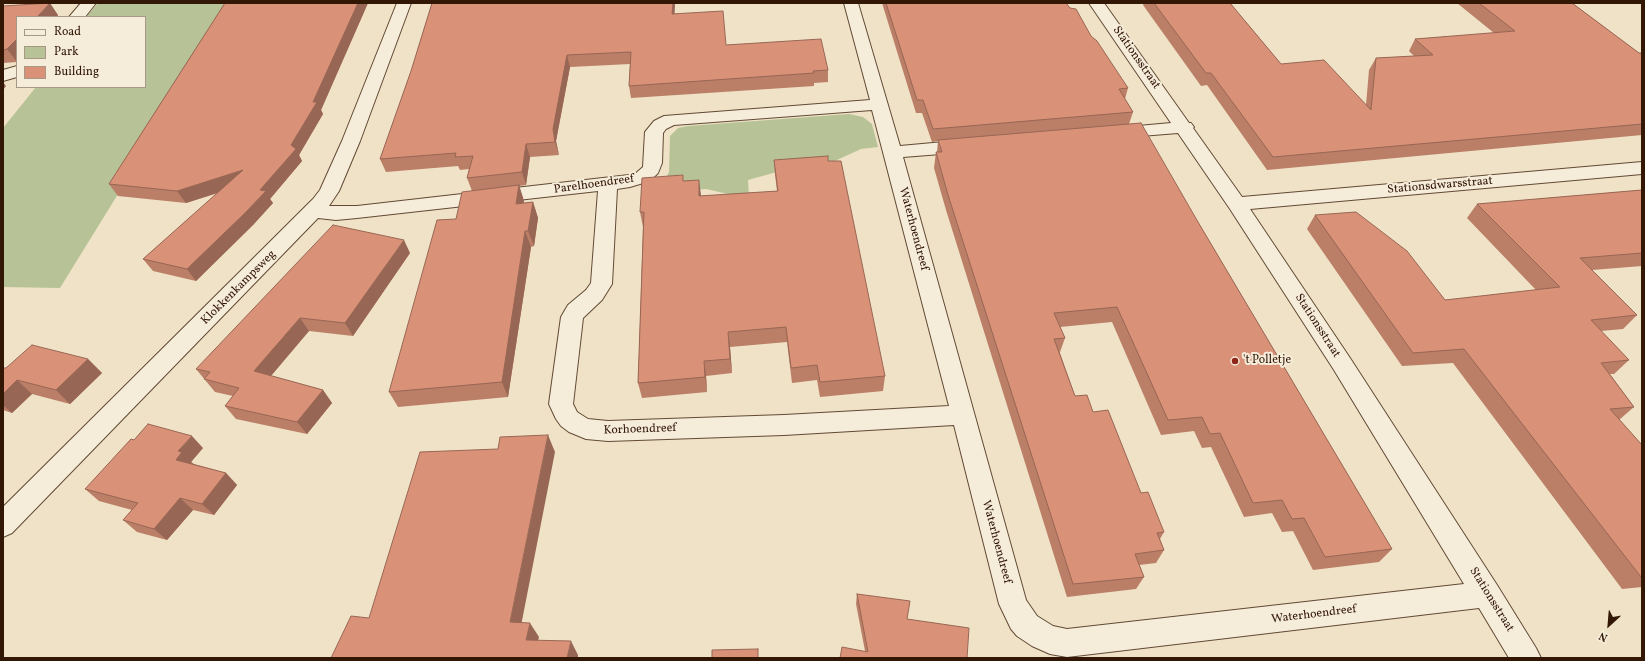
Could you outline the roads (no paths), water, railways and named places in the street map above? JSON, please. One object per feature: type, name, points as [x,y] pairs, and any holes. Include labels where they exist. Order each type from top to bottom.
[{"type":"street","points":[[78,16],[89,3]]},
{"type":"street","name":"Klokkenkampsweg","points":[[3,525],[315,211],[329,191],[352,141],[404,3]]},
{"type":"street","name":"Waterhoendreef","points":[[851,3],[893,152],[1013,604],[1021,619],[1027,626],[1050,640],[1067,643],[1487,594]]},
{"type":"street","name":"Stationsstraat","points":[[1096,3],[1237,204],[1342,364],[1526,658]]},
{"type":"street","points":[[3,76],[16,71]]},
{"type":"street","name":"Parelhoendreef","points":[[315,211],[351,213],[635,180],[649,172],[653,163],[654,132],[660,125],[670,120],[879,104]]},
{"type":"street","points":[[1098,135],[1185,128]]},
{"type":"street","points":[[893,152],[980,144]]},
{"type":"street","name":"Stationsdwarsstraat","points":[[1237,204],[1642,168]]},
{"type":"street","name":"Korhoendreef","points":[[608,184],[601,284],[594,295],[576,311],[570,323],[561,404],[569,419],[577,425],[586,429],[608,431],[784,425],[963,415]]},
{"type":"place","name":"'t Polletje","points":[[1235,361]]}]
